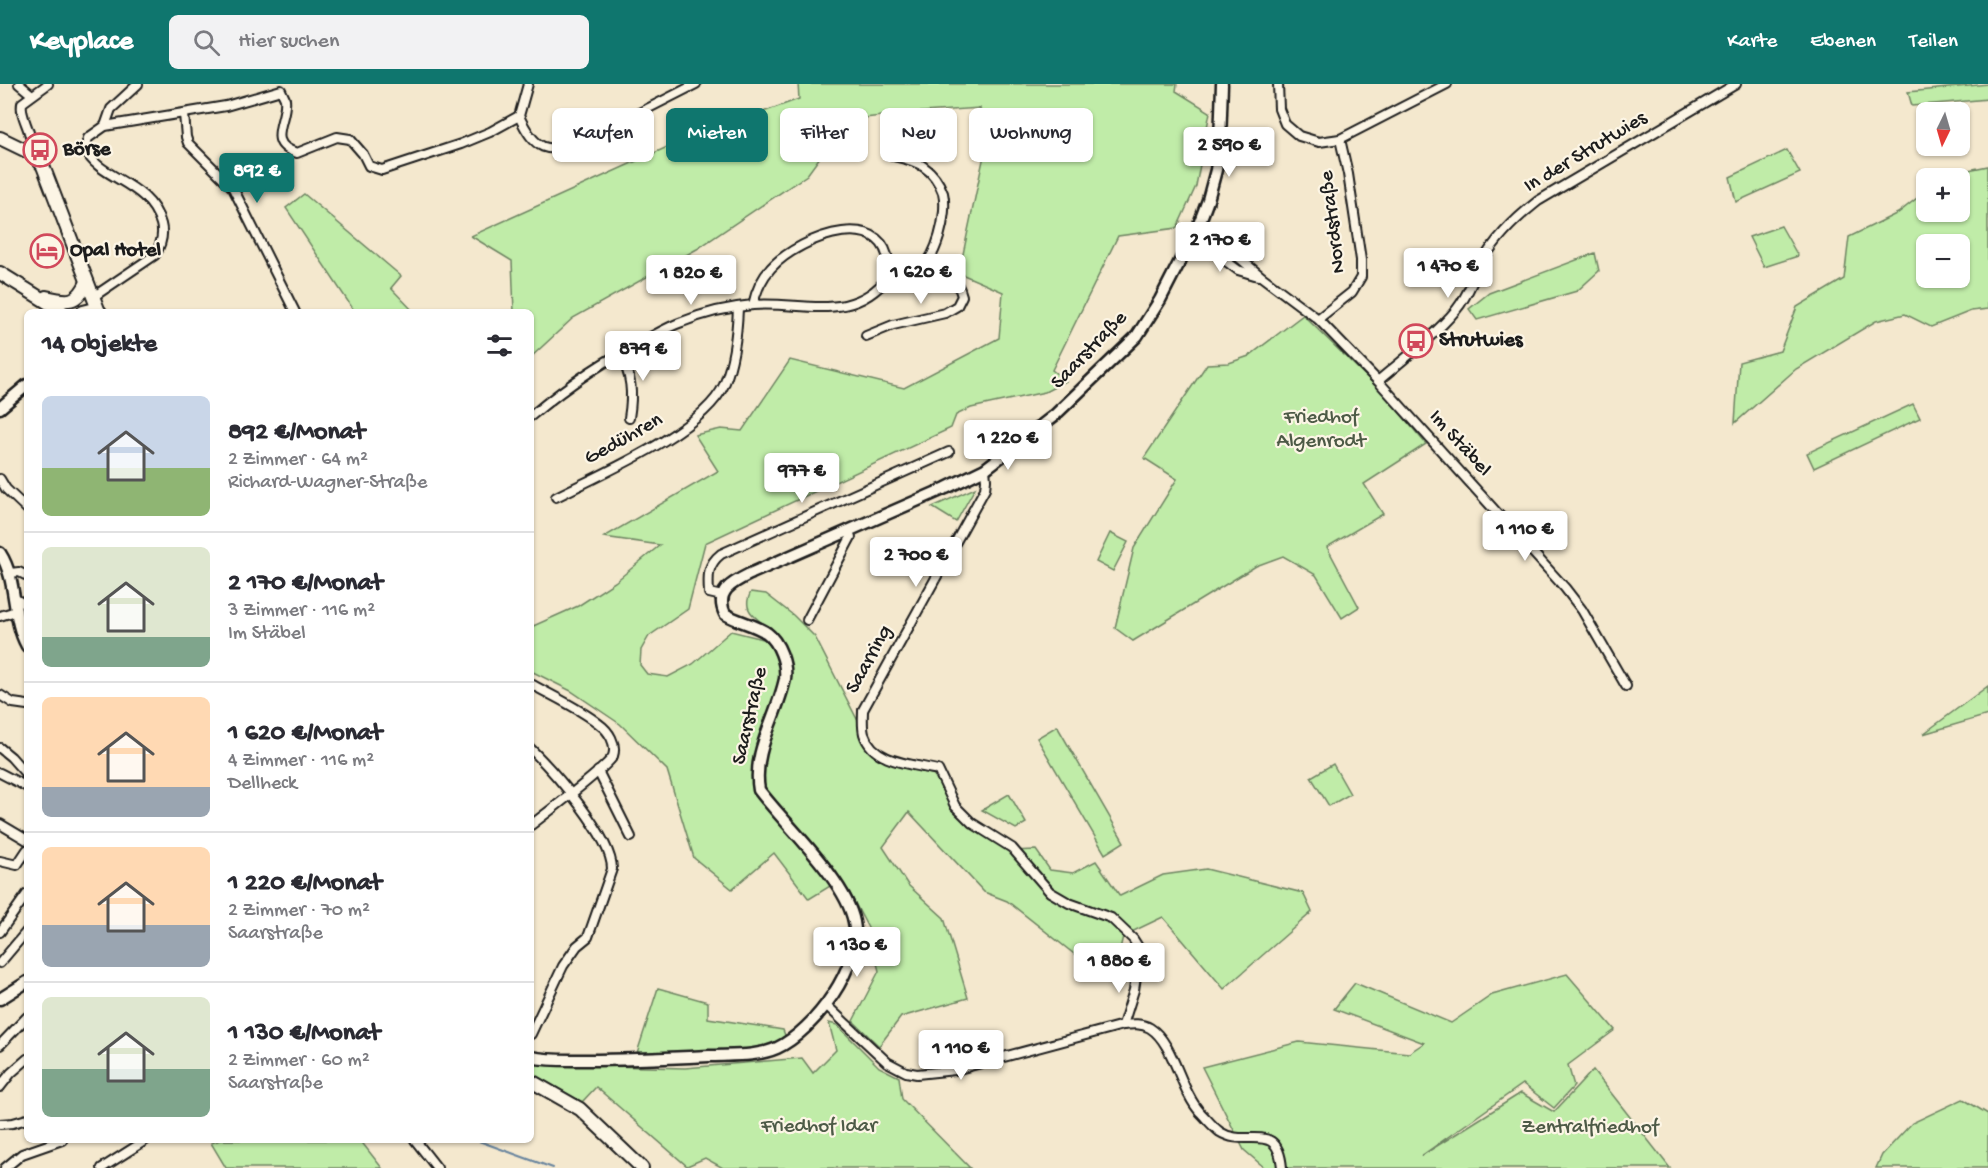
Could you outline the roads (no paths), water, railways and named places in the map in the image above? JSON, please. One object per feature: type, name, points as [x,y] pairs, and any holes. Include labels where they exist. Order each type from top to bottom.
[{"type":"main road","points":[[0,138],[28,151],[37,157],[43,166],[98,309]]},
{"type":"main road","points":[[0,273],[58,309]]},
{"type":"main road","points":[[39,296],[68,301],[82,293],[87,282]]},
{"type":"main road","points":[[534,1083],[580,1108],[642,1168]]},
{"type":"street","points":[[19,84],[31,94]]},
{"type":"street","points":[[28,151],[31,140],[21,109],[22,103],[31,94],[48,84]]},
{"type":"street","points":[[105,126],[111,109],[138,84]]},
{"type":"street","points":[[528,84],[519,116],[529,137],[544,148],[562,149],[582,142],[696,84]]},
{"type":"street","name":"Saarstraße","points":[[534,1057],[604,1060],[764,1052],[788,1042],[826,1005],[841,981],[854,949],[855,930],[852,914],[826,870],[759,790],[756,774],[762,746],[785,677],[784,659],[768,634],[725,614],[721,606],[722,596],[727,588],[737,580],[985,469],[1055,415],[1137,336],[1160,300],[1193,237],[1208,200],[1220,142],[1222,84]]},
{"type":"street","points":[[1278,84],[1279,109],[1286,124],[1299,136],[1319,142],[1340,139],[1447,84]]},
{"type":"street","name":"In der Strutwies","points":[[1378,381],[1456,310],[1469,291],[1478,269],[1495,242],[1515,219],[1538,201],[1736,84]]},
{"type":"street","points":[[93,297],[155,255],[162,244],[162,228],[158,212],[141,192],[89,159],[85,149],[88,138],[105,126],[226,106],[281,90],[285,101],[279,129],[281,142],[289,151],[297,153],[336,137],[350,139],[363,154],[369,166],[382,170],[461,144],[490,132],[519,116]]},
{"type":"street","points":[[184,114],[188,143],[233,188],[294,309]]},
{"type":"street","name":"Nordstraße","points":[[1318,319],[1352,292],[1361,277],[1361,260],[1340,139]]},
{"type":"street","points":[[534,414],[566,387],[619,353],[681,322],[721,310],[753,305],[812,308],[844,306],[870,294],[889,276],[917,272],[925,266],[937,243],[944,213],[942,192],[937,180],[922,165],[911,162]]},
{"type":"street","name":"Im Stäbel","points":[[1199,224],[1262,277],[1318,319],[1378,381],[1565,588],[1582,610],[1626,686]]},
{"type":"street","points":[[753,305],[761,281],[779,260],[798,248],[840,231],[864,231],[880,242],[888,258],[889,276]]},
{"type":"street","name":"Im Stäbel","points":[[1193,237],[1238,270],[1262,277]]},
{"type":"street","points":[[866,336],[893,325],[945,313],[957,306],[962,296],[959,284],[948,274],[925,266]]},
{"type":"street","name":"Gedühren","points":[[556,497],[653,447],[707,409],[723,387],[732,360],[738,308]]},
{"type":"street","points":[[619,353],[629,375],[632,396],[629,418]]},
{"type":"street","points":[[0,408],[24,388]]},
{"type":"street","points":[[722,596],[709,593],[708,580],[708,570],[713,560],[721,554],[949,452]]},
{"type":"street","name":"Saarring","points":[[985,469],[987,480],[985,489],[863,710],[863,731],[873,750],[886,758],[938,770],[955,806],[972,823],[1012,848],[1050,892],[1069,903],[1111,918],[1133,939],[1140,950],[1134,990],[1123,1025]]},
{"type":"street","points":[[0,479],[6,489],[24,505]]},
{"type":"street","points":[[807,620],[851,537],[849,531]]},
{"type":"street","points":[[0,553],[10,573],[16,599],[16,611],[24,636]]},
{"type":"street","points":[[10,573],[20,572],[24,574]]},
{"type":"street","points":[[16,599],[24,604]]},
{"type":"street","points":[[0,616],[16,611]]},
{"type":"street","points":[[534,686],[600,725],[613,742],[614,753],[611,760],[534,823]]},
{"type":"street","points":[[0,695],[13,703],[24,705]]},
{"type":"street","points":[[0,748],[24,772]]},
{"type":"street","points":[[534,752],[571,793],[591,822],[612,860],[612,869],[588,937],[563,966],[534,1028]]},
{"type":"street","points":[[598,771],[631,837]]},
{"type":"street","points":[[0,773],[24,785]]},
{"type":"street","points":[[0,824],[24,838]]},
{"type":"street","points":[[0,861],[17,865],[24,854]]},
{"type":"street","points":[[0,932],[24,898]]},
{"type":"street","points":[[0,963],[24,935]]},
{"type":"street","points":[[0,999],[24,984]]},
{"type":"street","points":[[826,1005],[887,1062],[906,1072],[927,1075],[955,1070],[1123,1025],[1143,1026],[1163,1042],[1197,1108],[1221,1132],[1238,1138],[1265,1138],[1276,1144],[1281,1153],[1282,1168]]},
{"type":"street","points":[[0,1045],[24,1020]]},
{"type":"street","points":[[0,1087],[24,1062]]},
{"type":"street","points":[[0,1124],[24,1120]]},
{"type":"street","points":[[5,1168],[22,1154],[53,1143]]},
{"type":"street","points":[[102,1168],[141,1143]]},
{"type":"street","points":[[417,1143],[437,1168]]},
{"type":"waterway","points":[[484,1143],[553,1168]]},
{"type":"place","name":"Börse","points":[[40,150]]},
{"type":"place","name":"Opal Hotel","points":[[47,251]]},
{"type":"place","name":"Strutwies","points":[[1416,341]]},
{"type":"park label","name":"Friedhof Algenrodt","points":[[1321,430]]},
{"type":"park label","name":"Friedhof Idar","points":[[819,1127]]},
{"type":"park label","name":"Zentralfriedhof","points":[[1590,1128]]}]
